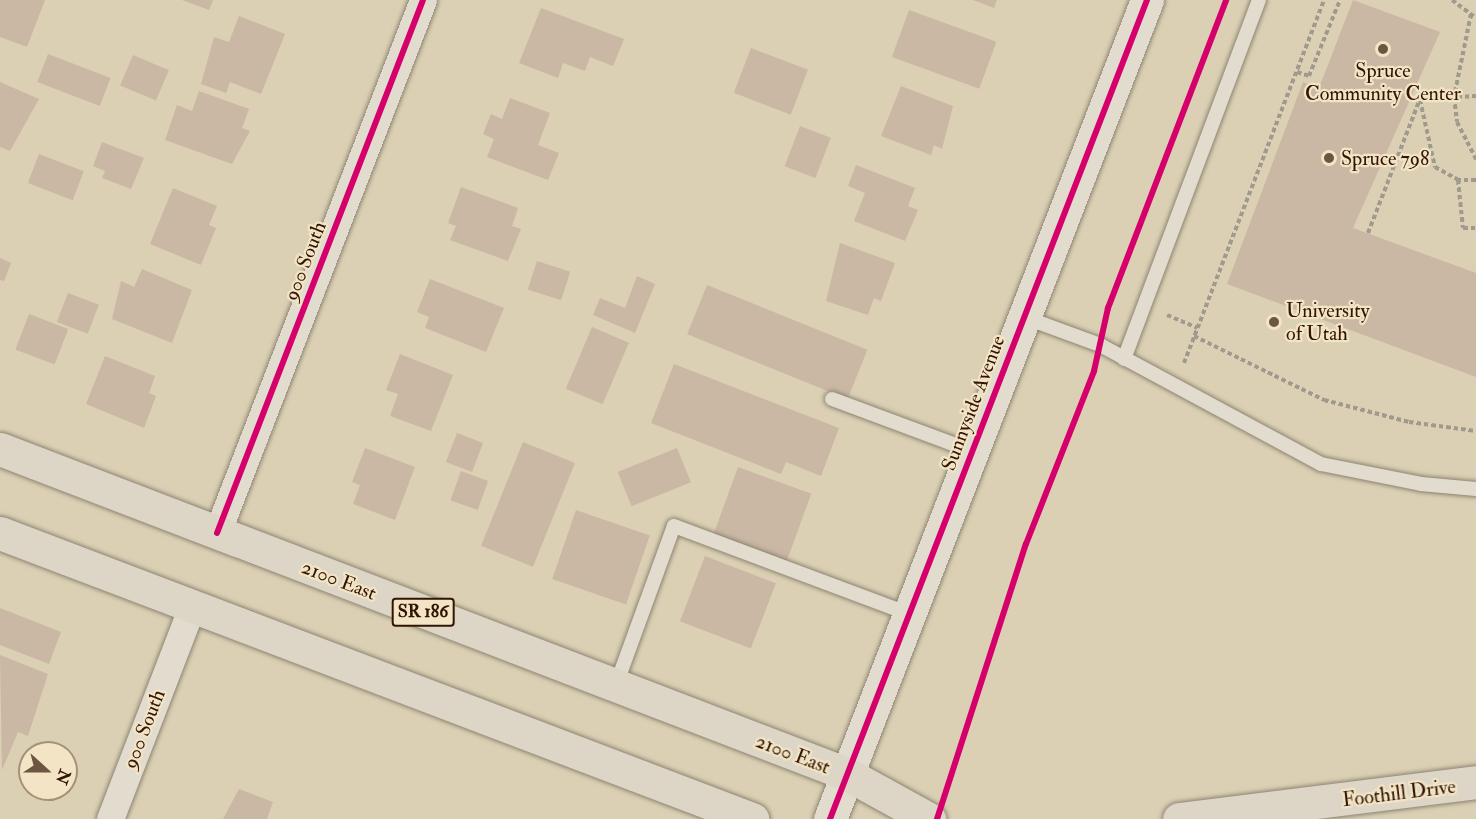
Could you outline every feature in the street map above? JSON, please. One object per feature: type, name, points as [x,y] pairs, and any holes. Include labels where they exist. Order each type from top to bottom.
[{"type":"main road","name":"Sunnyside Avenue","points":[[830,819],[1147,0]]},
{"type":"main road","name":"2100 East","points":[[0,449],[847,774]]},
{"type":"main road","points":[[0,532],[752,819]]},
{"type":"main road","name":"SR 186","points":[[847,774],[929,819]]},
{"type":"main road","name":"Foothill Drive","points":[[1179,819],[1476,782]]},
{"type":"street","name":"900 South","points":[[218,533],[423,0]]},
{"type":"street","name":"900 South","points":[[110,819],[192,606]]},
{"type":"lane","points":[[1124,359],[1259,0]]},
{"type":"lane","points":[[1024,316],[1124,359],[1321,464],[1421,484],[1476,489]]},
{"type":"lane","points":[[832,399],[972,451]]},
{"type":"lane","points":[[616,686],[674,526],[909,614]]},
{"type":"path","points":[[1182,366],[1324,0]]},
{"type":"path","points":[[1297,72],[1309,76],[1340,0]]},
{"type":"path","points":[[1452,0],[1476,18]]},
{"type":"path","points":[[1471,14],[1454,97],[1457,122],[1476,159]]},
{"type":"path","points":[[1420,99],[1476,96]]},
{"type":"path","points":[[1420,99],[1435,166],[1458,180],[1476,180]]},
{"type":"path","points":[[1368,233],[1420,99]]},
{"type":"path","points":[[1458,180],[1463,228],[1476,228]]},
{"type":"path","points":[[1167,315],[1197,328]]},
{"type":"path","points":[[1194,336],[1324,399],[1408,422],[1476,431]]},
{"type":"building","points":[[0,0],[45,0],[27,47],[0,37]]},
{"type":"building","points":[[182,0],[213,0],[209,10]]},
{"type":"building","points":[[973,0],[997,0],[994,8]]},
{"type":"building","name":"Spruce 798","points":[[1353,0],[1440,32],[1353,228],[1476,273],[1476,377],[1227,284],[1303,82],[1319,88]]},
{"type":"building","points":[[541,8],[624,39],[613,66],[590,57],[585,71],[563,63],[558,78],[519,63]]},
{"type":"building","points":[[909,10],[996,42],[979,89],[892,57]]},
{"type":"building","points":[[239,16],[285,34],[261,94],[230,82],[226,93],[201,84],[214,37],[229,42]]},
{"type":"building","points":[[751,48],[808,70],[791,115],[734,93]]},
{"type":"building","points":[[48,54],[111,78],[100,106],[37,82]]},
{"type":"building","points":[[133,55],[169,70],[156,101],[120,85]]},
{"type":"building","points":[[0,82],[39,99],[10,151],[0,147]]},
{"type":"building","points":[[901,86],[953,106],[942,149],[934,145],[931,155],[881,136]]},
{"type":"building","points":[[199,91],[249,109],[242,128],[250,131],[232,164],[165,140],[177,105],[192,111]]},
{"type":"building","points":[[510,98],[550,113],[538,145],[559,153],[548,180],[487,157],[494,139],[483,134],[491,114],[502,119]]},
{"type":"building","points":[[800,126],[831,138],[815,178],[785,166]]},
{"type":"building","points":[[102,142],[144,158],[131,189],[102,178],[105,171],[93,166]]},
{"type":"building","points":[[39,154],[84,171],[73,200],[28,183]]},
{"type":"building","points":[[856,165],[915,188],[908,206],[918,210],[905,241],[854,221],[865,193],[848,186]]},
{"type":"building","points":[[461,187],[518,208],[512,226],[521,229],[508,261],[450,240],[456,226],[448,223]]},
{"type":"building","points":[[173,188],[217,206],[209,225],[216,228],[201,265],[150,244]]},
{"type":"building","points":[[840,243],[895,263],[881,301],[874,298],[868,315],[826,301]]},
{"type":"building","points":[[0,258],[11,263],[4,281],[0,280]]},
{"type":"building","points":[[537,261],[570,272],[561,300],[528,290]]},
{"type":"building","points":[[142,269],[192,290],[172,343],[112,319],[121,281],[134,287]]},
{"type":"building","points":[[637,276],[655,284],[635,333],[593,315],[600,298],[625,308]]},
{"type":"building","points":[[430,279],[504,308],[486,352],[425,328],[429,317],[417,312]]},
{"type":"building","points":[[707,285],[867,350],[848,399],[687,334]]},
{"type":"building","points":[[68,293],[99,305],[88,334],[57,322]]},
{"type":"building","points":[[29,314],[68,329],[55,365],[15,349]]},
{"type":"building","points":[[592,327],[629,343],[603,404],[566,389]]},
{"type":"building","points":[[400,354],[453,375],[431,431],[390,416],[398,394],[386,390]]},
{"type":"building","points":[[105,356],[155,376],[149,393],[156,396],[144,428],[86,404]]},
{"type":"building","points":[[674,364],[839,428],[821,476],[786,462],[781,474],[651,423]]},
{"type":"building","points":[[457,433],[483,443],[472,472],[446,462]]},
{"type":"building","points":[[523,442],[575,463],[533,567],[481,546]]},
{"type":"building","points":[[365,448],[415,467],[395,520],[353,504],[360,485],[352,482]]},
{"type":"building","points":[[677,448],[691,482],[632,506],[618,472]]},
{"type":"building","points":[[738,467],[811,494],[787,561],[713,535]]},
{"type":"building","points":[[461,471],[488,481],[478,510],[450,500]]},
{"type":"building","points":[[576,510],[650,535],[626,604],[552,579]]},
{"type":"building","points":[[705,556],[776,583],[751,649],[680,621]]},
{"type":"building","points":[[0,608],[61,632],[49,664],[0,645]]},
{"type":"building","points":[[0,655],[48,674],[28,736],[18,732],[2,770]]},
{"type":"building","points":[[239,789],[273,802],[267,819],[223,819]]},
{"type":"cycle path","points":[[217,533],[423,0]]},
{"type":"cycle path","points":[[830,819],[1147,0]]},
{"type":"cycle path","points":[[937,819],[1026,544],[1094,371],[1108,308],[1226,0]]},
{"type":"place","name":"Spruce Community Center","points":[[1383,49]]},
{"type":"place","name":"Spruce 798","points":[[1329,158]]},
{"type":"place","name":"University of Utah","points":[[1274,322]]}]
